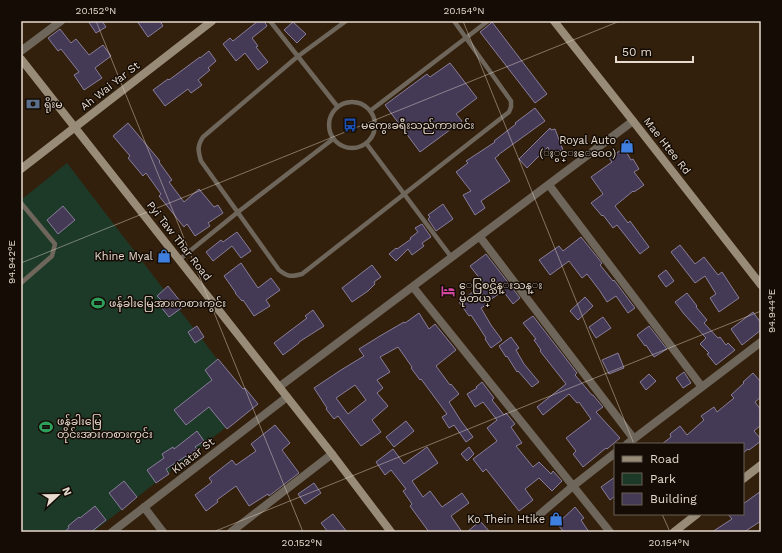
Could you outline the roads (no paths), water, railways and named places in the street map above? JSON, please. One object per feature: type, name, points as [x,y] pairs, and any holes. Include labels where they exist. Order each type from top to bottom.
[{"type":"street","points":[[21,51],[61,21]]},
{"type":"street","name":"Ah Wai Yar St","points":[[21,169],[211,21]]},
{"type":"street","name":"Mae Htee Rd","points":[[554,21],[761,285]]},
{"type":"street","name":"Pyi Taw Thar Road","points":[[21,58],[392,532]]},
{"type":"street","points":[[279,387],[633,121]]},
{"type":"street","points":[[549,185],[702,387]]},
{"type":"street","points":[[480,237],[630,442],[761,342]]},
{"type":"street","points":[[413,287],[610,532]]},
{"type":"street","name":"Khatar St","points":[[112,532],[287,397]]},
{"type":"street","points":[[231,532],[332,454]]},
{"type":"street","points":[[539,515],[572,486],[614,454]]},
{"type":"street","points":[[744,478],[761,465]]},
{"type":"street","points":[[144,507],[163,532]]},
{"type":"street","points":[[674,532],[696,515]]},
{"type":"lane","points":[[270,21],[337,106]]},
{"type":"lane","points":[[346,21],[297,57],[203,136],[199,143],[198,152],[201,161],[278,270],[285,275],[292,276],[302,274],[509,112],[511,101],[454,21]]},
{"type":"lane","points":[[370,111],[488,21]]},
{"type":"lane","points":[[348,102],[354,102],[366,106],[370,111],[373,116],[374,128],[373,134],[366,143],[355,148],[349,148],[333,139],[330,134],[329,122],[330,116],[337,106],[348,102]]},
{"type":"lane","points":[[180,260],[238,212],[333,139]]},
{"type":"lane","points":[[366,143],[452,258]]},
{"type":"lane","points":[[21,202],[55,244],[52,256],[21,283]]},
{"type":"place","name":"ရိုးမ","points":[[33,104]]},
{"type":"place","name":"မကွေးခရီးသည်ကားဝင်း","points":[[350,125]]},
{"type":"place","name":"Royal Auto (ႏွင္းေ၀ေ၀)","points":[[627,146]]},
{"type":"place","name":"Khine Myal","points":[[164,256]]},
{"type":"place","name":"ေငြစင္သိန္းသန္း မိုတယ္","points":[[448,291]]},
{"type":"place","name":"ဖန်ခါးမြေအားကစားကွင်း","points":[[98,303]]},
{"type":"place","name":"ဖန်ခါးမြေ တိုင်းအားကစားကွင်း","points":[[46,427]]},
{"type":"place","name":"Ko Thein Htike","points":[[556,519]]}]
